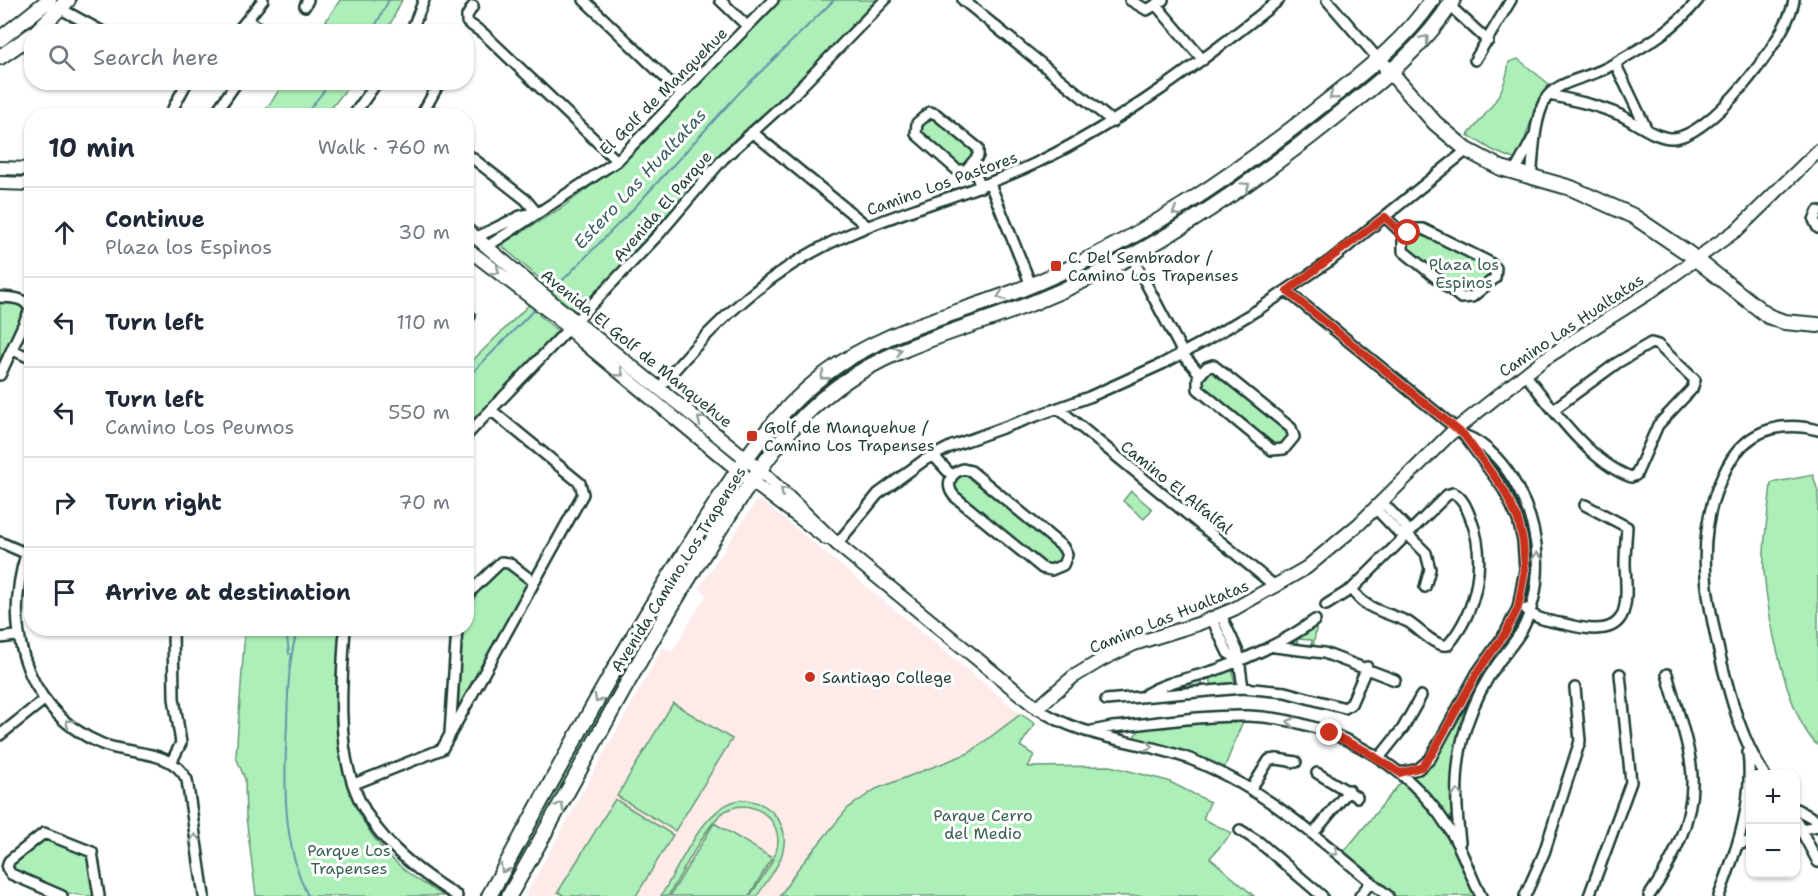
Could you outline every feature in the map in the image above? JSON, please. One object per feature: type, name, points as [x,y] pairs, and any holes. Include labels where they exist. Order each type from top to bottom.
[{"type":"main road","points":[[0,39],[49,0]]},
{"type":"main road","name":"Avenida Camino Los Trapenses","points":[[489,896],[665,582],[746,457],[775,420],[825,375],[867,347],[912,326],[1031,285],[1140,233],[1216,186],[1379,60],[1408,32],[1432,0]]},
{"type":"main road","name":"Avenida Camino Los Trapenses","points":[[509,896],[658,627],[759,468],[788,432],[836,388],[888,356],[1034,302],[1132,257],[1221,203],[1276,165],[1390,73],[1425,39],[1451,3]]},
{"type":"main road","points":[[44,24],[65,4]]},
{"type":"main road","points":[[0,57],[24,40]]},
{"type":"main road","points":[[1379,60],[1435,123],[1467,150],[1514,173],[1571,188],[1618,207],[1654,228],[1768,316],[1784,322],[1818,325]]},
{"type":"main road","points":[[1216,186],[1222,192],[1221,203]]},
{"type":"main road","points":[[775,420],[779,428],[788,432]]},
{"type":"street","points":[[414,24],[424,0]]},
{"type":"street","points":[[585,0],[682,94]]},
{"type":"street","points":[[720,0],[747,26]]},
{"type":"street","name":"El Golf de Manquehue","points":[[488,246],[522,225],[536,212],[585,184],[617,161],[773,0]]},
{"type":"street","name":"Avenida El Parque","points":[[474,428],[574,326],[659,234],[712,170],[790,98],[885,0]]},
{"type":"street","points":[[963,0],[1113,122]]},
{"type":"street","points":[[1130,0],[1144,10],[1160,3],[1203,60]]},
{"type":"street","name":"Camino Los Pastores","points":[[660,387],[711,329],[757,289],[805,256],[867,226],[986,186],[1113,122],[1203,60],[1279,0]]},
{"type":"street","points":[[1327,0],[1379,60]]},
{"type":"street","points":[[1475,60],[1511,0]]},
{"type":"street","points":[[1531,178],[1534,136],[1543,103],[1549,95],[1561,86],[1615,63],[1667,32],[1698,0]]},
{"type":"street","points":[[1549,95],[1609,111],[1662,137],[1677,138],[1689,135],[1705,123],[1766,56],[1784,28],[1794,0]]},
{"type":"street","points":[[244,24],[259,1]]},
{"type":"street","points":[[1451,3],[1488,41]]},
{"type":"street","points":[[65,4],[92,24]]},
{"type":"street","points":[[470,24],[467,22],[467,16],[473,6]]},
{"type":"street","points":[[247,20],[253,24]]},
{"type":"street","points":[[474,27],[617,161]]},
{"type":"street","points":[[1615,63],[1646,128]]},
{"type":"street","points":[[173,108],[183,90]]},
{"type":"street","points":[[219,108],[231,90]]},
{"type":"street","points":[[359,108],[371,90]]},
{"type":"street","points":[[425,108],[435,90]]},
{"type":"street","points":[[934,112],[976,146],[979,154],[972,164],[964,170],[957,170],[918,137],[915,129],[924,115],[934,112]]},
{"type":"street","points":[[752,132],[867,226]]},
{"type":"street","points":[[1514,173],[1534,136]]},
{"type":"street","points":[[837,544],[878,494],[933,454],[1059,409],[1122,383],[1183,353],[1287,291],[1385,217],[1467,150]]},
{"type":"street","name":"Camino Las Hualtatas","points":[[1037,708],[1073,677],[1118,651],[1217,617],[1275,587],[1320,558],[1525,374],[1696,260],[1749,220],[1818,151]]},
{"type":"street","points":[[474,159],[530,203],[536,212]]},
{"type":"street","points":[[972,164],[986,186],[1031,285]]},
{"type":"street","points":[[0,168],[24,169]]},
{"type":"street","points":[[0,183],[24,184]]},
{"type":"street","points":[[1818,211],[1814,220],[1818,228]]},
{"type":"street","name":"El Golf de Manquehue","points":[[474,241],[515,218],[536,212]]},
{"type":"street","points":[[1385,217],[1405,236]]},
{"type":"street","points":[[1413,229],[1426,230],[1492,263],[1496,271],[1495,278],[1472,297],[1461,298],[1406,254],[1402,244],[1405,236],[1413,229]]},
{"type":"street","points":[[474,246],[479,249],[488,246]]},
{"type":"street","name":"Avenida El Golf de Manquehue","points":[[474,246],[574,326],[751,481],[817,532],[837,544]]},
{"type":"street","name":"Avenida El Golf de Manquehue","points":[[488,246],[529,289]]},
{"type":"street","points":[[1132,257],[1183,353],[1200,374]]},
{"type":"street","points":[[1287,291],[1460,432],[1484,446],[1504,467],[1516,485],[1530,516],[1538,562],[1529,614],[1517,638],[1483,687],[1464,733],[1456,781],[1461,852]]},
{"type":"street","points":[[0,297],[24,302]]},
{"type":"street","name":"Avenida El Golf de Manquehue","points":[[574,326],[660,387],[746,457],[837,544],[1037,708],[1067,725],[1183,756],[1251,789],[1313,834],[1387,896]]},
{"type":"street","points":[[0,375],[24,327]]},
{"type":"street","points":[[1525,374],[1554,409],[1596,454],[1616,470],[1631,477],[1636,475],[1658,425],[1692,389],[1695,380],[1658,345],[1651,343],[1617,363],[1554,409]]},
{"type":"street","points":[[13,350],[24,355]]},
{"type":"street","points":[[1209,366],[1218,368],[1291,428],[1294,434],[1291,441],[1280,451],[1270,449],[1198,389],[1196,382],[1200,374],[1209,366]]},
{"type":"street","name":"Camino El Alfalfal","points":[[1059,409],[1275,587]]},
{"type":"street","points":[[354,784],[439,752],[582,497],[583,489],[579,483],[491,410]]},
{"type":"street","points":[[1762,770],[1747,744],[1734,708],[1709,607],[1704,564],[1709,515],[1729,463],[1746,442],[1766,430],[1782,426],[1818,430]]},
{"type":"street","points":[[1400,773],[1418,769],[1430,759],[1477,673],[1510,625],[1521,598],[1525,560],[1518,520],[1504,490],[1460,432]]},
{"type":"street","points":[[933,454],[952,476]]},
{"type":"street","points":[[959,470],[971,471],[1063,547],[1067,555],[1065,562],[1055,569],[1042,568],[951,493],[949,485],[952,476],[959,470]]},
{"type":"street","points":[[1326,605],[1353,588],[1451,493],[1460,498],[1473,525],[1480,557],[1477,581],[1466,616],[1448,645],[1440,645],[1408,622],[1365,603],[1355,594],[1353,588]]},
{"type":"street","points":[[1378,505],[1398,532],[1408,535],[1428,557],[1430,569],[1425,587]]},
{"type":"street","points":[[1521,598],[1529,614],[1590,629],[1614,626],[1623,616],[1627,596],[1627,527],[1586,505]]},
{"type":"street","points":[[0,542],[24,553]]},
{"type":"street","points":[[24,557],[14,599],[16,636],[21,658],[44,700],[88,738],[116,749],[172,761],[187,780],[204,896]]},
{"type":"street","points":[[474,588],[501,562],[509,563],[534,582]]},
{"type":"street","points":[[1217,617],[1228,653],[1239,660],[1243,688]]},
{"type":"street","points":[[1143,696],[1165,685],[1273,647],[1315,620]]},
{"type":"street","points":[[0,638],[16,636]]},
{"type":"street","points":[[172,761],[181,742],[174,698],[173,636]]},
{"type":"street","points":[[345,636],[341,729],[354,784],[369,820],[383,839],[423,876],[457,896]]},
{"type":"street","points":[[450,735],[456,636]]},
{"type":"street","points":[[1273,647],[1316,651],[1367,667],[1395,680]]},
{"type":"street","points":[[1106,700],[1243,688],[1302,695],[1345,708],[1351,704],[1367,667]]},
{"type":"street","points":[[1589,896],[1631,782],[1620,674]]},
{"type":"street","points":[[1649,896],[1672,859],[1688,808],[1692,780],[1667,674]]},
{"type":"street","points":[[1525,896],[1544,853],[1580,741],[1575,688]]},
{"type":"street","points":[[1379,758],[1403,728],[1421,696]]},
{"type":"street","points":[[0,735],[44,700]]},
{"type":"street","name":"Avenida El Golf de Manquehue","points":[[1092,731],[1112,727],[1223,717],[1271,718],[1330,733],[1379,758],[1400,773],[1440,816],[1461,852],[1481,896]]},
{"type":"street","points":[[1722,893],[1738,845],[1748,797],[1747,744]]},
{"type":"street","points":[[1251,789],[1271,759],[1296,762]]},
{"type":"street","points":[[1317,773],[1349,790],[1357,797]]},
{"type":"street","points":[[1313,834],[1349,790]]},
{"type":"street","points":[[1800,811],[1818,821]]},
{"type":"street","points":[[1800,826],[1818,826]]},
{"type":"street","points":[[1240,830],[1259,842],[1322,896]]},
{"type":"street","points":[[1800,831],[1818,862]]},
{"type":"street","points":[[62,896],[49,894],[4,868],[40,834],[48,833],[92,852],[99,896]]},
{"type":"street","points":[[1738,845],[1746,842]]},
{"type":"street","points":[[1360,896],[1371,882]]},
{"type":"shaded area","name":"Santiago College","points":[[761,500],[1021,714],[969,753],[876,789],[848,808],[797,870],[780,896],[525,896],[663,647],[672,652],[706,595],[699,588],[755,503]]},
{"type":"green space","points":[[340,0],[402,0],[390,24],[324,24]]},
{"type":"green space","points":[[777,0],[876,0],[782,98],[735,139],[581,311],[574,310],[556,296],[539,315],[558,331],[474,419],[474,359],[548,286],[503,247],[505,242],[563,207],[633,154]]},
{"type":"green space","points":[[46,8],[50,13],[36,24],[26,24]]},
{"type":"green space","points":[[24,25],[24,33],[0,51],[0,44]]},
{"type":"green space","points":[[1518,59],[1549,84],[1538,102],[1516,160],[1494,151],[1468,135],[1500,93],[1509,62]]},
{"type":"green space","points":[[1374,71],[1378,76],[1260,169],[1226,191],[1224,188]]},
{"type":"green space","points":[[279,90],[346,90],[331,108],[267,108]]},
{"type":"green space","points":[[927,116],[933,116],[975,150],[975,154],[964,166],[960,166],[920,133],[919,128]]},
{"type":"green space","points":[[1218,192],[1218,195],[1171,228],[1087,273],[1021,301],[910,340],[875,356],[810,401],[785,427],[780,424],[814,392],[850,367],[888,346],[927,328],[1108,257],[1156,231]]},
{"type":"green space","name":"Plaza los Espinos","points":[[1421,233],[1491,268],[1490,278],[1468,294],[1462,293],[1407,249],[1406,241],[1414,234]]},
{"type":"green space","points":[[0,303],[19,304],[24,307],[24,316],[0,367]]},
{"type":"green space","points":[[1214,370],[1289,431],[1290,435],[1280,447],[1274,446],[1201,385],[1208,371]]},
{"type":"green space","points":[[963,473],[1060,549],[1063,556],[1060,561],[1054,565],[1046,565],[954,491],[953,483]]},
{"type":"green space","points":[[1813,475],[1818,492],[1818,746],[1797,713],[1780,664],[1769,612],[1764,571],[1771,483]]},
{"type":"green space","points":[[738,480],[637,652],[502,896],[496,896],[632,651]]},
{"type":"green space","points":[[1131,491],[1152,509],[1144,519],[1123,501]]},
{"type":"green space","points":[[508,566],[526,581],[526,588],[458,711],[461,636],[474,636],[474,598],[501,567]]},
{"type":"green space","points":[[1317,624],[1313,647],[1311,647],[1312,640],[1298,639],[1296,645],[1291,643],[1312,630],[1312,626]]},
{"type":"green space","points":[[1511,631],[1516,633],[1465,719],[1454,824],[1413,776]]},
{"type":"green space","name":"Parque Los Trapenses","points":[[245,636],[339,636],[335,694],[337,726],[341,757],[349,788],[361,817],[379,844],[407,872],[444,896],[256,896],[246,817],[245,779],[236,757]]},
{"type":"green space","points":[[1232,668],[1235,685],[1212,686],[1210,679],[1202,681],[1203,687],[1191,688],[1190,682],[1184,682],[1190,681],[1193,686],[1201,684],[1200,678]]},
{"type":"green space","points":[[673,703],[732,739],[675,831],[617,796]]},
{"type":"green space","name":"Parque Cerro del Medio","points":[[1021,714],[1035,724],[1020,746],[1034,755],[1028,767],[1110,766],[1168,781],[1210,802],[1203,819],[1232,833],[1210,858],[1254,896],[780,896],[797,870],[848,808],[876,789],[969,753]]},
{"type":"green space","points":[[1243,721],[1224,769],[1172,747],[1133,737],[1142,728]]},
{"type":"green space","points":[[1402,781],[1434,814],[1446,831],[1476,896],[1395,896],[1343,853]]},
{"type":"green space","points":[[615,799],[673,835],[636,896],[565,896],[558,892]]},
{"type":"green space","points":[[740,800],[759,803],[767,808],[780,822],[783,830],[781,856],[776,868],[757,896],[750,896],[772,861],[778,837],[770,819],[754,808],[744,806],[734,807],[717,818],[702,838],[668,896],[661,896],[684,854],[704,825],[727,804]]},
{"type":"green space","points":[[714,823],[772,858],[749,896],[670,896]]},
{"type":"green space","points":[[45,838],[88,854],[95,896],[52,889],[12,869],[13,862]]},
{"type":"waterway","points":[[376,24],[389,0]]},
{"type":"waterway","name":"Estero Las Hualtatas","points":[[550,293],[634,208],[739,93],[834,0]]},
{"type":"waterway","points":[[310,108],[325,90]]},
{"type":"waterway","name":"Estero Las Hualtatas","points":[[474,371],[536,308]]},
{"type":"waterway","points":[[287,636],[289,654]]},
{"type":"waterway","name":"Estero Las Hualtatas","points":[[296,636],[289,676],[285,790],[293,855],[308,896]]},
{"type":"place","name":"C. Del Sembrador / Camino Los Trapenses","points":[[1056,266]]},
{"type":"place","name":"Golf de Manquehue / Camino Los Trapenses","points":[[752,436]]},
{"type":"place","name":"Santiago College","points":[[810,677]]},
{"type":"route","points":[[1330,733],[1379,758],[1400,773],[1422,767],[1432,754],[1482,664],[1510,625],[1523,589],[1525,560],[1523,541],[1514,508],[1499,481],[1464,435],[1287,291],[1385,217],[1405,236],[1408,233]]}]
